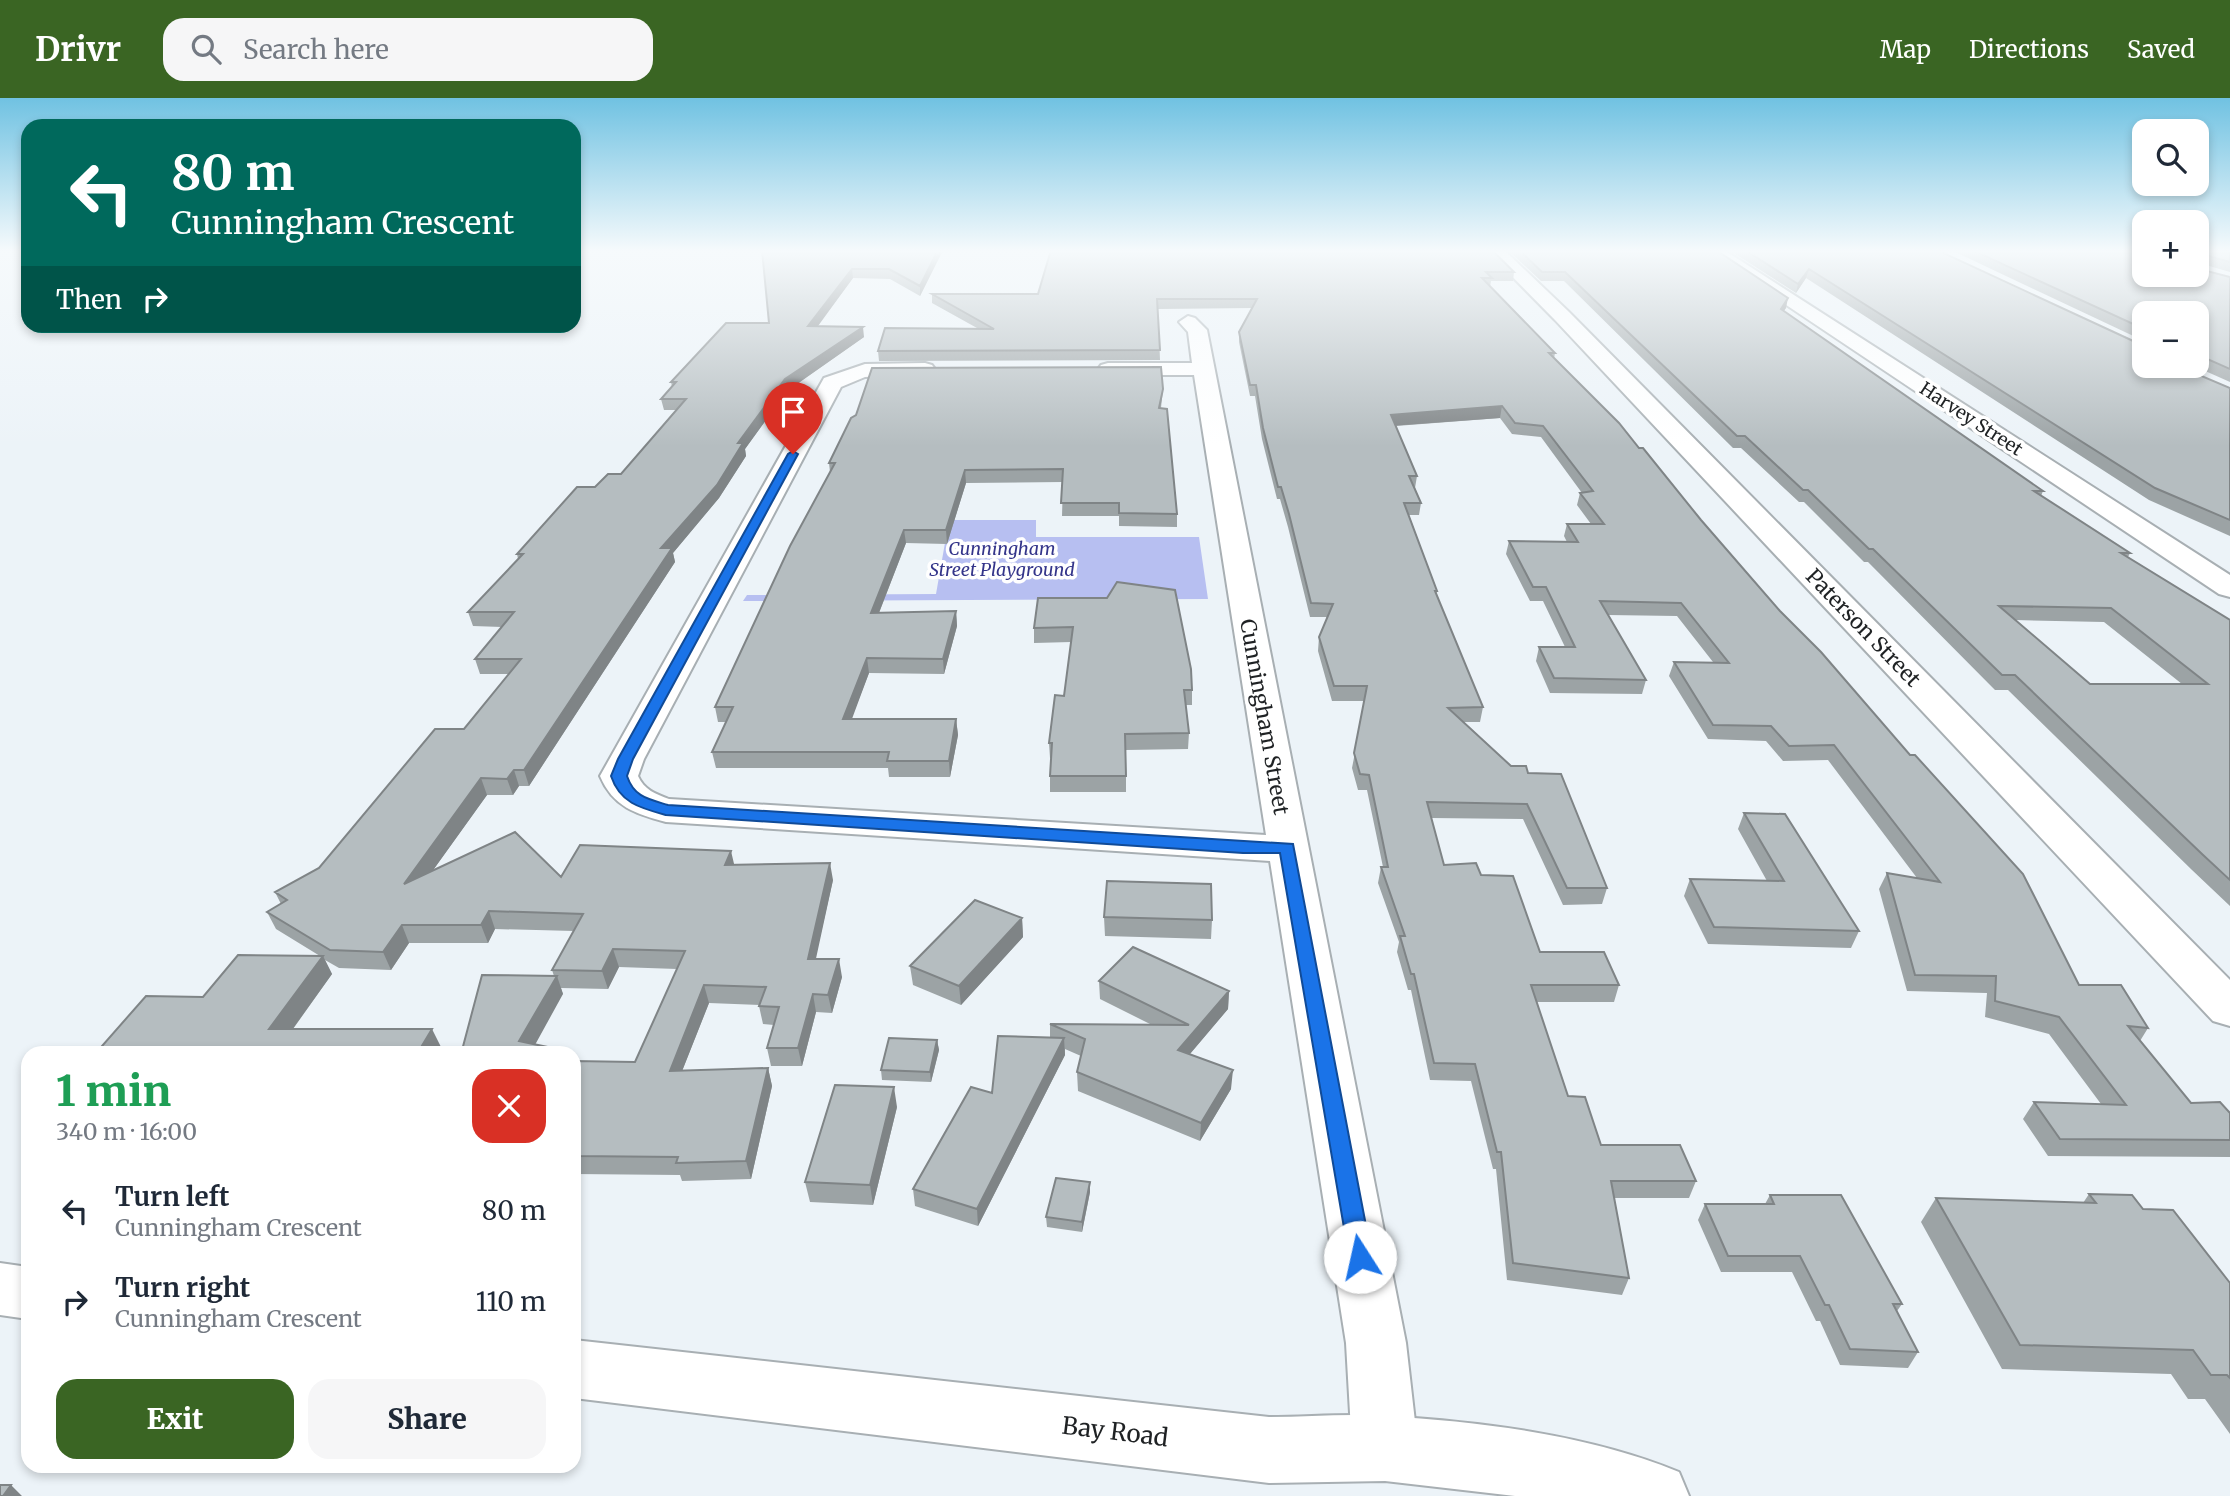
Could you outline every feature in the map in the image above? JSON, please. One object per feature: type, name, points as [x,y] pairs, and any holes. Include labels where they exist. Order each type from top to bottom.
[{"type":"street","name":"Paterson Street","points":[[1561,315],[2230,1009]]},
{"type":"street","name":"Harvey Street","points":[[1812,315],[2230,588]]},
{"type":"street","name":"Cunningham Street","points":[[1188,322],[1197,330],[1376,1343],[1385,1448]]},
{"type":"street","points":[[951,369],[869,370],[841,377],[832,383],[626,759],[619,776],[623,789],[635,800],[666,810],[1243,848],[1287,848]]},
{"type":"street","points":[[1073,369],[1204,369]]},
{"type":"street","points":[[0,1289],[21,1292]]},
{"type":"street","name":"Bay Road","points":[[581,1371],[1269,1450],[1385,1448],[1549,1467],[1654,1496]]},
{"type":"green space","name":"Cunningham Street Playground","points":[[949,520],[1036,520],[1036,537],[1199,537],[1208,599],[743,601],[747,595],[936,594]]},
{"type":"building","points":[[768,315],[816,315],[808,326],[863,327],[785,379],[738,443],[743,443],[717,485],[661,548],[672,548],[524,770],[514,770],[507,779],[481,778],[404,884],[515,832],[561,877],[580,845],[731,851],[725,865],[830,863],[808,959],[839,959],[828,995],[813,994],[798,1048],[767,1048],[779,1007],[759,1006],[766,987],[704,985],[670,1071],[768,1068],[746,1161],[676,1163],[678,1157],[581,1156],[581,1061],[635,1062],[685,951],[613,949],[602,971],[552,970],[583,914],[489,911],[481,925],[402,925],[383,952],[330,950],[267,912],[287,900],[275,892],[319,868],[435,729],[464,729],[521,659],[475,659],[514,612],[468,612],[523,554],[517,554],[577,487],[595,487],[608,474],[621,474],[686,399],[661,399],[676,382],[671,382],[726,323],[769,323]]},
{"type":"building","points":[[970,315],[1158,315],[1160,350],[878,351],[885,328],[994,329]]},
{"type":"building","points":[[1248,315],[1518,315],[1555,353],[1549,353],[1619,423],[1639,448],[1643,448],[1780,611],[1821,652],[1910,755],[1915,755],[2023,874],[2079,985],[2121,985],[2148,1028],[2128,1026],[2191,1103],[2220,1102],[2230,1113],[2230,1140],[2060,1139],[2034,1102],[2126,1105],[2059,1017],[1995,1001],[1996,976],[1915,975],[1887,873],[1940,882],[1834,745],[1789,746],[1771,726],[1713,725],[1674,662],[1729,663],[1681,603],[1600,601],[1646,680],[1554,678],[1539,647],[1575,647],[1546,587],[1533,587],[1509,541],[1578,542],[1567,524],[1604,524],[1580,493],[1593,491],[1543,426],[1515,423],[1502,406],[1391,415],[1417,476],[1409,476],[1421,503],[1404,503],[1435,591],[1483,707],[1448,708],[1511,766],[1526,766],[1528,773],[1561,774],[1607,888],[1567,888],[1527,804],[1427,802],[1444,865],[1476,863],[1481,875],[1513,876],[1540,952],[1604,952],[1619,985],[1531,985],[1568,1096],[1585,1097],[1601,1145],[1680,1145],[1696,1181],[1611,1181],[1629,1278],[1513,1263],[1501,1152],[1497,1152],[1475,1064],[1434,1063],[1414,974],[1411,974],[1400,936],[1405,936],[1381,867],[1388,867],[1369,775],[1360,774],[1354,753],[1367,686],[1334,686],[1319,637],[1333,604],[1311,603],[1289,514],[1281,487],[1278,487],[1263,428],[1256,385],[1250,385],[1239,332]]},
{"type":"building","points":[[1610,315],[1790,315],[2043,491],[2034,491],[2130,553],[2121,553],[2230,620],[2230,880],[2015,675],[2002,675],[1873,549],[1869,549],[1808,490],[1803,490],[1745,436],[1737,436]],"holes":[[[1999,606],[2111,608],[2208,684],[2090,684]]]},
{"type":"building","points":[[1882,315],[2078,315],[2132,340],[2132,378],[2206,378],[2230,388],[2230,520],[2155,488]]},
{"type":"building","points":[[2114,315],[2132,315],[2132,323]]},
{"type":"building","points":[[2209,315],[2230,315],[2230,369],[2209,360]]},
{"type":"building","points":[[1161,367],[1163,389],[1159,408],[1167,409],[1177,514],[1119,513],[1119,503],[1061,503],[1063,469],[965,470],[946,530],[904,530],[871,613],[956,611],[943,659],[867,658],[843,719],[956,719],[949,761],[887,761],[889,752],[712,752],[733,707],[715,707],[790,546],[835,463],[829,463],[851,418],[856,415],[872,368]]},
{"type":"building","points":[[1117,582],[1175,590],[1191,669],[1192,690],[1184,690],[1189,733],[1125,734],[1126,776],[1050,776],[1052,743],[1049,743],[1055,695],[1064,696],[1073,627],[1034,628],[1038,598],[1107,598]]},
{"type":"building","points":[[1744,813],[1785,814],[1859,931],[1714,927],[1690,879],[1784,881]]},
{"type":"building","points":[[1107,881],[1211,884],[1212,920],[1104,917]]},
{"type":"building","points":[[975,900],[1022,918],[959,986],[910,966]]},
{"type":"building","points":[[1133,947],[1229,991],[1178,1050],[1233,1070],[1201,1123],[1077,1072],[1085,1039],[1050,1024],[1189,1025],[1099,981]]},
{"type":"building","points":[[238,955],[323,956],[269,1029],[432,1029],[422,1046],[102,1046],[146,996],[203,997]]},
{"type":"building","points":[[482,975],[557,976],[519,1041],[543,1046],[463,1046]]},
{"type":"building","points":[[998,1036],[1064,1038],[977,1209],[913,1189],[971,1087],[992,1093]]},
{"type":"building","points":[[889,1038],[937,1040],[930,1072],[881,1070]]},
{"type":"building","points":[[835,1085],[894,1087],[870,1185],[805,1182]]},
{"type":"building","points":[[1056,1178],[1090,1182],[1082,1222],[1046,1217]]},
{"type":"building","points":[[2089,1194],[2132,1195],[2143,1209],[2173,1210],[2230,1283],[2230,1378],[2227,1375],[2211,1375],[2193,1350],[2020,1345],[1936,1198],[2096,1203]]},
{"type":"building","points":[[1770,1195],[1841,1195],[1902,1304],[1893,1304],[1918,1352],[1850,1349],[1829,1305],[1825,1305],[1800,1256],[1728,1256],[1705,1204],[1774,1204]]},
{"type":"building","points":[[0,1485],[11,1485],[3,1496],[0,1496]]},
{"type":"route","points":[[793,454],[626,759],[619,776],[623,789],[635,800],[666,810],[1243,848],[1287,848],[1360,1257]]}]
